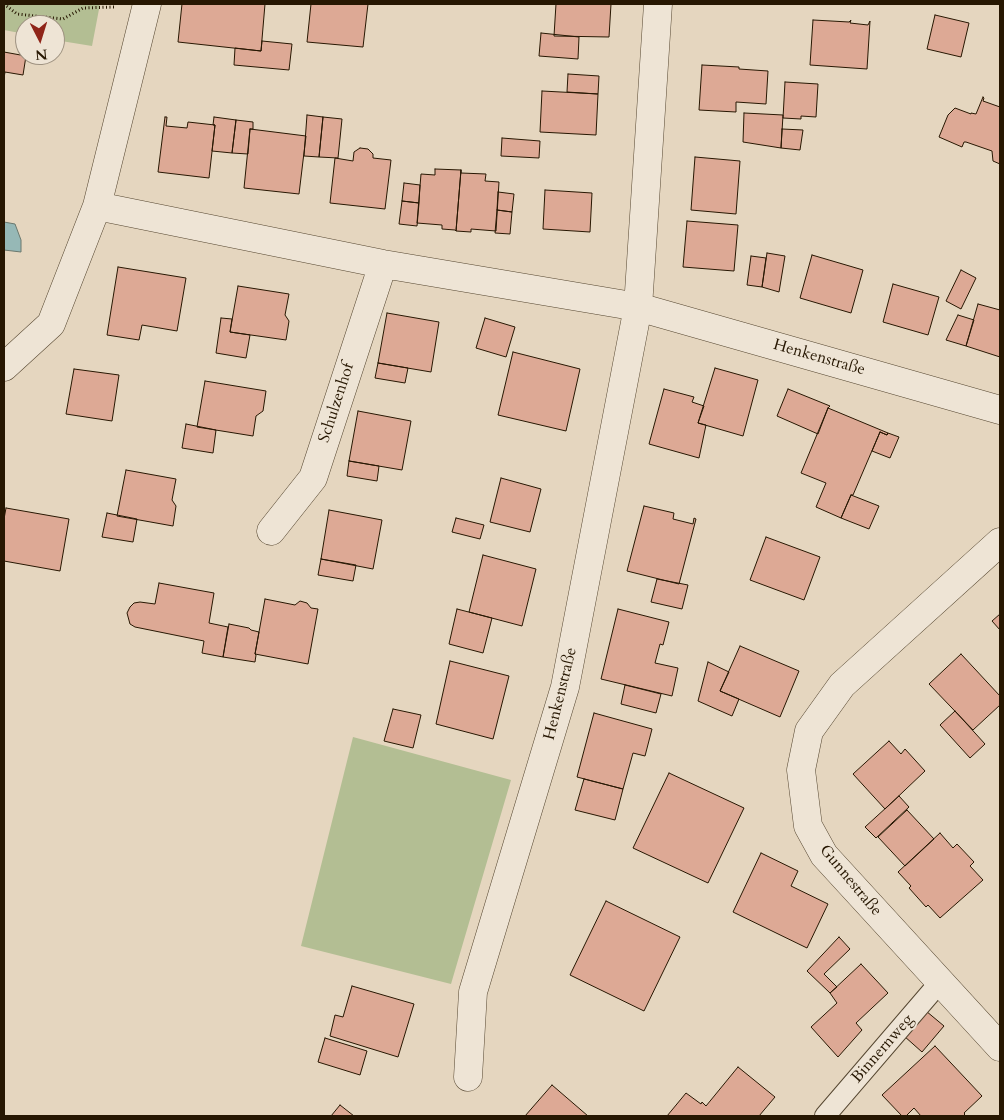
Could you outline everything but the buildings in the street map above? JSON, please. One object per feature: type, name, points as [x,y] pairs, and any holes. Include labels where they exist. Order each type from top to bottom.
[{"type":"street","name":"Henkenstraße","points":[[468,1077],[473,992],[565,687],[638,307],[658,4]]},
{"type":"street","points":[[4,367],[51,324],[97,206],[146,7]]},
{"type":"street","points":[[97,206],[383,264],[638,307]]},
{"type":"street","name":"Schulzenhof","points":[[272,531],[312,478],[383,264]]},
{"type":"street","name":"Henkenstraße","points":[[638,307],[1000,410]]},
{"type":"street","name":"Gunnestraße","points":[[1000,542],[842,685],[809,732],[801,770],[808,826],[824,854],[1000,1047]]},
{"type":"lane","name":"Binnernweg","points":[[826,1116],[940,982]]},
{"type":"path","points":[[4,4],[17,14],[63,19],[83,8],[146,7]]},
{"type":"green space","points":[[4,4],[100,4],[92,46],[65,42],[65,15],[15,15],[15,32],[4,30]]},
{"type":"green space","points":[[353,737],[511,780],[451,984],[301,946]]},
{"type":"water","points":[[4,222],[15,224],[21,240],[21,252],[4,250]]}]
